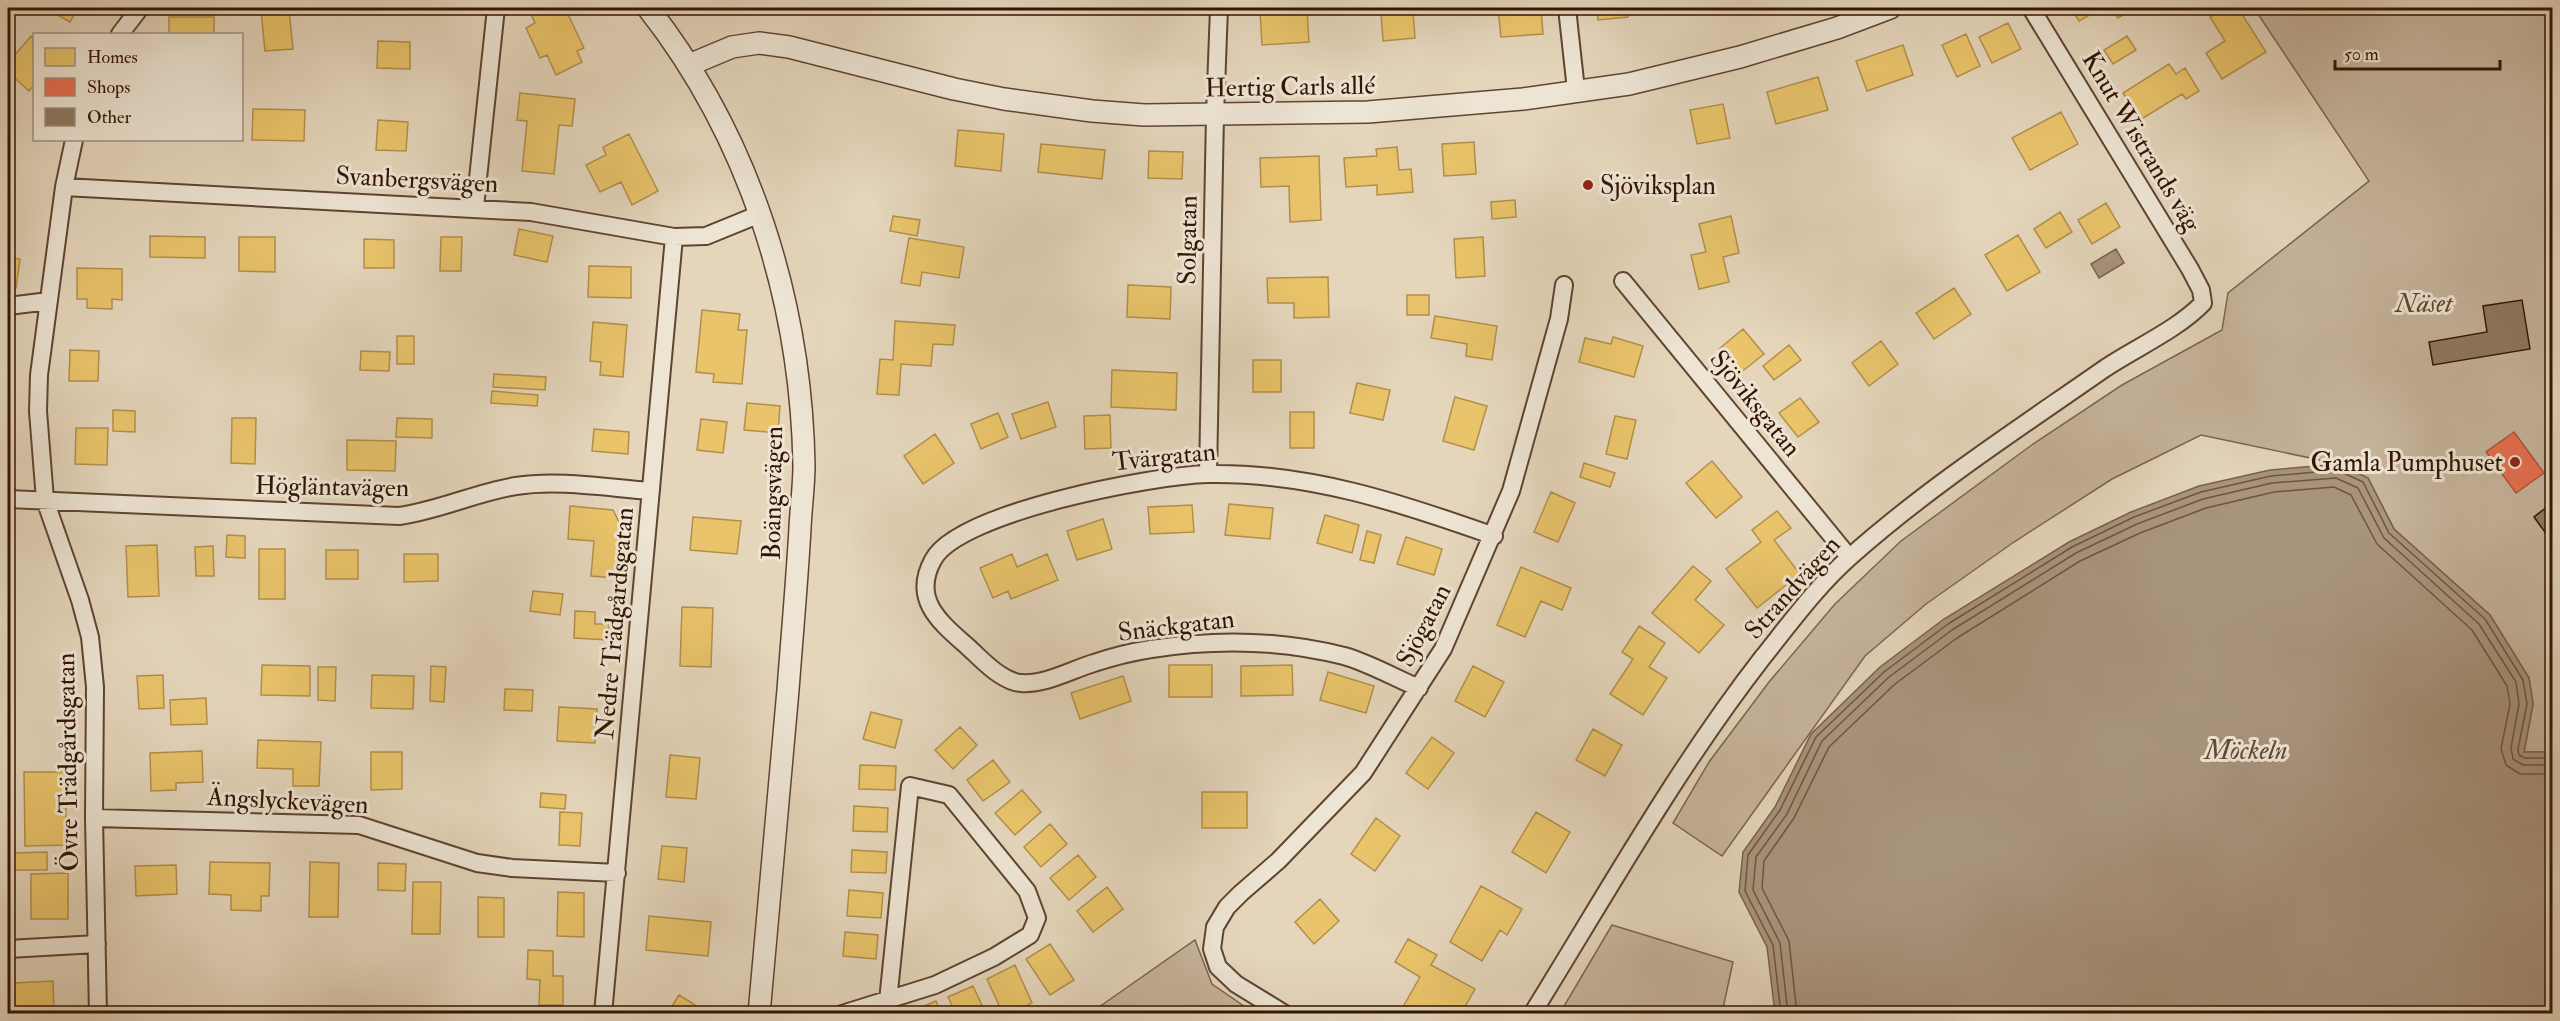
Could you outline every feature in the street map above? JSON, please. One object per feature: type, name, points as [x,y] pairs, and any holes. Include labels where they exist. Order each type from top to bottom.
[{"type":"street","points":[[121,33],[140,8]]},
{"type":"street","points":[[475,207],[496,8]]},
{"type":"street","name":"Boängsvägen","points":[[648,8],[689,65],[720,123],[760,214],[784,292],[799,376],[804,467],[797,585],[759,1014]]},
{"type":"street","name":"Solgatan","points":[[1208,474],[1219,8]]},
{"type":"street","points":[[1567,8],[1576,90]]},
{"type":"street","name":"Hertig Carls allé","points":[[689,65],[732,46],[759,43],[789,47],[954,89],[1004,99],[1092,111],[1144,115],[1379,111],[1523,99],[1629,84],[1740,57],[1837,28],[1890,8]]},
{"type":"street","name":"Knut Wistrands väg","points":[[2031,8],[2190,269],[2202,290],[2203,303]]},
{"type":"street","name":"Övre Trädgårdsgatan","points":[[74,141],[64,187],[39,375],[38,411],[45,500],[80,600],[90,637],[95,687],[94,818],[98,1014]]},
{"type":"street","name":"Svanbergsvägen","points":[[64,187],[475,207],[531,212],[674,237],[706,236],[760,214]]},
{"type":"street","name":"Nedre Trädgårdsgatan","points":[[603,1014],[674,237]]},
{"type":"street","name":"Sjöviksgatan","points":[[1623,281],[1849,557]]},
{"type":"street","name":"Sjögatan","points":[[1285,1014],[1236,984],[1218,967],[1212,949],[1215,927],[1227,907],[1278,861],[1363,773],[1443,649],[1494,536],[1518,468],[1559,319],[1564,285]]},
{"type":"street","points":[[8,306],[49,301]]},
{"type":"street","name":"Strandvägen","points":[[1532,1014],[1688,760],[1724,707],[1812,595],[1849,557],[1961,467],[2130,352],[2193,314],[2203,303]]},
{"type":"street","name":"Tvärgatan","points":[[952,633],[928,607],[925,584],[933,558],[955,540],[992,521],[1049,502],[1158,478],[1208,474],[1281,477],[1331,485],[1398,502],[1494,536]]},
{"type":"street","name":"Högläntavägen","points":[[8,499],[399,516],[423,513],[516,486],[541,484],[651,491]]},
{"type":"street","name":"Snäckgatan","points":[[952,633],[1000,674],[1019,683],[1042,681],[1096,662],[1149,650],[1235,642],[1270,643],[1346,657],[1419,688]]},
{"type":"street","points":[[842,1014],[888,1001],[935,985],[994,957],[1030,935],[1037,918],[1027,891],[949,795],[910,786],[888,1001]]},
{"type":"street","name":"Ängslyckevägen","points":[[94,818],[359,825],[477,863],[617,873]]},
{"type":"street","points":[[8,949],[97,944]]},
{"type":"green space","name":"Näset","points":[[2254,8],[2552,8],[2552,752],[2524,752],[2533,704],[2529,678],[2490,615],[2394,529],[2368,478],[2339,464],[2201,435],[2112,479],[2014,542],[1926,604],[1865,656],[1722,856],[1673,823],[1709,762],[1769,682],[1835,604],[1901,541],[2033,444],[2122,385],[2222,330],[2228,293],[2369,181]]},
{"type":"green space","points":[[1612,925],[1733,962],[1722,1013],[1560,1013]]},
{"type":"green space","points":[[1195,940],[1212,984],[1254,1013],[1107,1014],[1099,1007]]},
{"type":"water","points":[[2116,249],[2124,263],[2099,278],[2091,264]]},
{"type":"water","name":"Möckeln","points":[[2339,464],[2368,478],[2394,529],[2490,615],[2529,678],[2533,704],[2524,752],[2552,752],[2552,1013],[1775,1013],[1767,947],[1739,892],[1743,852],[1775,807],[1811,734],[1880,667],[1944,619],[2069,542],[2131,512],[2199,486],[2270,470]]},
{"type":"building: Homes","points":[[45,8],[78,8],[70,22]]},
{"type":"building: Homes","points":[[528,8],[565,8],[584,48],[577,51],[582,62],[556,75],[547,55],[540,58],[526,28],[535,23]]},
{"type":"building: Homes","points":[[1498,8],[1541,8],[1543,34],[1501,37]]},
{"type":"building: Homes","points":[[1597,8],[1627,8],[1628,17],[1598,20]]},
{"type":"building: Homes","points":[[2071,8],[2102,8],[2079,21]]},
{"type":"building: Homes","points":[[2111,8],[2135,8],[2118,18]]},
{"type":"building: Homes","points":[[2225,8],[2238,8],[2266,52],[2222,79],[2206,53],[2225,41],[2210,17]]},
{"type":"building: Homes","points":[[289,9],[293,49],[265,51],[261,11]]},
{"type":"building: Homes","points":[[1307,9],[1309,42],[1262,45],[1260,11]]},
{"type":"building: Homes","points":[[1413,11],[1415,38],[1383,41],[1381,13]]},
{"type":"building: Homes","points":[[169,17],[214,17],[214,33],[169,33]]},
{"type":"building: Homes","points":[[2008,23],[2021,49],[1992,63],[1979,37]]},
{"type":"building: Homes","points":[[1966,34],[1980,66],[1957,77],[1942,45]]},
{"type":"building: Homes","points":[[31,36],[33,38],[33,86],[29,91],[8,72],[8,63]]},
{"type":"building: Homes","points":[[2127,36],[2136,50],[2113,64],[2104,50]]},
{"type":"building: Homes","points":[[378,41],[410,42],[410,69],[377,68]]},
{"type":"building: Homes","points":[[1903,45],[1913,75],[1867,91],[1856,61]]},
{"type":"building: Homes","points":[[2169,64],[2176,74],[2185,68],[2199,91],[2186,99],[2182,94],[2140,120],[2123,93]]},
{"type":"building: Homes","points":[[1818,77],[1828,110],[1776,124],[1767,92]]},
{"type":"building: Homes","points":[[520,93],[575,99],[572,126],[559,125],[554,174],[522,171],[527,121],[517,120]]},
{"type":"building: Homes","points":[[1723,104],[1730,138],[1697,144],[1690,110]]},
{"type":"building: Homes","points":[[253,109],[305,110],[304,141],[252,140]]},
{"type":"building: Homes","points":[[2061,112],[2078,144],[2030,170],[2012,138]]},
{"type":"building: Homes","points":[[378,120],[408,122],[406,151],[376,150]]},
{"type":"building: Homes","points":[[958,130],[1004,134],[1001,171],[955,166]]},
{"type":"building: Homes","points":[[629,134],[658,191],[632,205],[621,182],[600,192],[586,165],[606,155],[603,147]]},
{"type":"building: Homes","points":[[1474,142],[1476,174],[1444,176],[1442,144]]},
{"type":"building: Homes","points":[[1041,144],[1105,150],[1102,179],[1038,172]]},
{"type":"building: Homes","points":[[1397,147],[1399,170],[1411,169],[1413,192],[1377,195],[1377,185],[1346,187],[1344,158],[1377,156],[1376,149]]},
{"type":"building: Homes","points":[[1149,151],[1183,152],[1182,179],[1148,178]]},
{"type":"building: Homes","points":[[1319,156],[1321,220],[1290,222],[1289,186],[1261,187],[1260,158]]},
{"type":"building: Homes","points":[[1515,200],[1516,217],[1492,219],[1491,202]]},
{"type":"building: Homes","points":[[2106,203],[2120,227],[2092,244],[2078,220]]},
{"type":"building: Homes","points":[[2060,212],[2072,232],[2046,248],[2034,229]]},
{"type":"building: Homes","points":[[893,216],[920,220],[917,236],[890,231]]},
{"type":"building: Homes","points":[[1731,216],[1739,253],[1723,257],[1729,282],[1699,289],[1691,255],[1706,252],[1699,224]]},
{"type":"building: Homes","points":[[519,229],[553,236],[547,262],[514,255]]},
{"type":"building: Homes","points":[[2018,235],[2040,272],[2007,291],[1985,255]]},
{"type":"building: Homes","points":[[150,236],[205,237],[205,258],[150,257]]},
{"type":"building: Homes","points":[[239,237],[275,237],[275,272],[239,271]]},
{"type":"building: Homes","points":[[441,237],[462,237],[461,271],[440,271]]},
{"type":"building: Homes","points":[[1483,237],[1485,276],[1456,278],[1454,239]]},
{"type":"building: Homes","points":[[909,238],[964,247],[959,278],[922,272],[920,286],[901,283]]},
{"type":"building: Homes","points":[[364,239],[394,240],[394,268],[364,268]]},
{"type":"building: Homes","points":[[8,257],[20,259],[16,288],[8,287]]},
{"type":"building: Homes","points":[[589,266],[631,267],[631,298],[588,297]]},
{"type":"building: Homes","points":[[77,268],[122,269],[122,300],[112,299],[112,309],[87,308],[87,299],[77,299]]},
{"type":"building: Homes","points":[[1328,277],[1329,317],[1294,318],[1294,303],[1268,303],[1267,278]]},
{"type":"building: Homes","points":[[1128,285],[1171,287],[1170,319],[1127,317]]},
{"type":"building: Homes","points":[[1954,288],[1971,314],[1934,339],[1916,313]]},
{"type":"building: Homes","points":[[1407,295],[1429,295],[1429,315],[1407,315]]},
{"type":"building: Homes","points":[[702,310],[740,314],[738,330],[747,330],[742,384],[713,382],[714,374],[696,372]]},
{"type":"building: Homes","points":[[1435,316],[1497,326],[1492,360],[1466,356],[1467,344],[1431,338]]},
{"type":"building: Homes","points":[[895,321],[955,325],[953,345],[933,344],[931,366],[901,364],[899,395],[877,394],[880,359],[893,360]]},
{"type":"building: Homes","points":[[593,322],[627,325],[623,377],[600,375],[601,362],[590,361]]},
{"type":"building: Homes","points":[[1743,329],[1764,354],[1739,374],[1719,349]]},
{"type":"building: Homes","points":[[397,336],[414,336],[414,364],[397,364]]},
{"type":"building: Homes","points":[[1613,337],[1643,346],[1634,377],[1579,362],[1585,338],[1611,344]]},
{"type":"building: Homes","points":[[1881,341],[1898,364],[1869,386],[1852,363]]},
{"type":"building: Homes","points":[[1789,345],[1801,360],[1774,380],[1763,366]]},
{"type":"building: Homes","points":[[70,350],[99,351],[98,381],[69,381]]},
{"type":"building: Homes","points":[[361,351],[390,352],[389,371],[360,370]]},
{"type":"building: Homes","points":[[1253,360],[1281,360],[1281,392],[1253,392]]},
{"type":"building: Homes","points":[[1112,370],[1177,373],[1176,410],[1111,407]]},
{"type":"building: Homes","points":[[494,374],[546,377],[545,390],[493,387]]},
{"type":"building: Homes","points":[[1357,383],[1390,390],[1383,420],[1350,413]]},
{"type":"building: Homes","points":[[492,391],[538,395],[537,406],[491,403]]},
{"type":"building: Homes","points":[[1455,397],[1487,406],[1474,450],[1443,441]]},
{"type":"building: Homes","points":[[1800,398],[1819,422],[1798,437],[1779,413]]},
{"type":"building: Homes","points":[[1048,402],[1056,427],[1021,439],[1012,414]]},
{"type":"building: Homes","points":[[747,403],[780,406],[778,433],[744,430]]},
{"type":"building: Homes","points":[[113,410],[135,411],[135,432],[113,431]]},
{"type":"building: Homes","points":[[1290,412],[1314,412],[1314,448],[1290,448]]},
{"type":"building: Homes","points":[[998,413],[1008,437],[981,449],[971,424]]},
{"type":"building: Homes","points":[[1110,415],[1111,448],[1085,449],[1084,416]]},
{"type":"building: Homes","points":[[1615,416],[1636,420],[1627,459],[1606,454]]},
{"type":"building: Homes","points":[[232,418],[256,418],[255,464],[231,463]]},
{"type":"building: Homes","points":[[397,418],[432,419],[432,438],[396,437]]},
{"type":"building: Homes","points":[[701,419],[727,422],[723,453],[697,450]]},
{"type":"building: Homes","points":[[76,428],[108,428],[107,465],[75,464]]},
{"type":"building: Homes","points":[[594,429],[629,432],[628,454],[592,451]]},
{"type":"building: Homes","points":[[935,434],[954,463],[923,484],[904,456]]},
{"type":"building: Homes","points":[[347,440],[396,441],[395,471],[347,470]]},
{"type":"building: Homes","points":[[1712,461],[1742,497],[1716,518],[1686,483]]},
{"type":"building: Homes","points":[[1584,463],[1615,473],[1610,487],[1580,477]]},
{"type":"building: Homes","points":[[1551,492],[1575,503],[1558,542],[1534,532]]},
{"type":"building: Homes","points":[[1229,504],[1273,508],[1270,539],[1225,535]]},
{"type":"building: Homes","points":[[1192,505],[1194,532],[1150,534],[1148,507]]},
{"type":"building: Homes","points":[[570,506],[613,510],[621,526],[617,578],[591,576],[594,541],[568,539]]},
{"type":"building: Homes","points":[[1777,511],[1791,528],[1774,540],[1800,574],[1757,608],[1726,569],[1761,542],[1752,530]]},
{"type":"building: Homes","points":[[1325,515],[1359,525],[1352,553],[1317,543]]},
{"type":"building: Homes","points":[[693,517],[741,521],[737,554],[690,550]]},
{"type":"building: Homes","points":[[1103,519],[1112,549],[1077,560],[1067,531]]},
{"type":"building: Homes","points":[[1367,531],[1381,535],[1374,563],[1360,560]]},
{"type":"building: Homes","points":[[227,535],[245,536],[245,558],[226,557]]},
{"type":"building: Homes","points":[[1406,537],[1442,549],[1434,575],[1397,564]]},
{"type":"building: Homes","points":[[157,545],[159,596],[128,597],[126,546]]},
{"type":"building: Homes","points":[[213,546],[214,576],[196,576],[195,547]]},
{"type":"building: Homes","points":[[259,549],[285,549],[285,599],[259,599]]},
{"type":"building: Homes","points":[[326,550],[358,550],[358,579],[326,579]]},
{"type":"building: Homes","points":[[404,554],[438,554],[438,581],[404,582]]},
{"type":"building: Homes","points":[[1012,554],[1017,567],[1047,554],[1058,580],[1011,599],[1008,591],[993,598],[980,568]]},
{"type":"building: Homes","points":[[1693,566],[1711,581],[1695,600],[1724,625],[1699,653],[1652,613]]},
{"type":"building: Homes","points":[[1521,567],[1571,588],[1562,610],[1541,601],[1525,637],[1497,625]]},
{"type":"building: Homes","points":[[533,591],[563,594],[560,615],[530,611]]},
{"type":"building: Homes","points":[[682,607],[713,608],[711,667],[680,666]]},
{"type":"building: Homes","points":[[575,611],[595,612],[595,624],[609,624],[608,640],[574,638]]},
{"type":"building: Homes","points":[[1639,626],[1665,643],[1649,667],[1667,678],[1643,715],[1610,694],[1633,659],[1622,652]]},
{"type":"building: Homes","points":[[262,665],[310,666],[310,696],[261,695]]},
{"type":"building: Homes","points":[[1169,665],[1212,665],[1212,697],[1169,697]]},
{"type":"building: Homes","points":[[1292,665],[1293,695],[1241,696],[1241,666]]},
{"type":"building: Homes","points":[[431,666],[446,667],[444,702],[430,701]]},
{"type":"building: Homes","points":[[1473,666],[1504,682],[1485,717],[1455,701]]},
{"type":"building: Homes","points":[[318,667],[336,667],[335,701],[318,700]]},
{"type":"building: Homes","points":[[1328,672],[1374,686],[1366,713],[1320,700]]},
{"type":"building: Homes","points":[[163,675],[164,708],[139,709],[137,676]]},
{"type":"building: Homes","points":[[372,675],[414,676],[413,709],[371,708]]},
{"type":"building: Homes","points":[[1123,676],[1131,701],[1080,719],[1071,693]]},
{"type":"building: Homes","points":[[505,689],[533,690],[532,711],[504,710]]},
{"type":"building: Homes","points":[[206,698],[207,724],[171,725],[170,700]]},
{"type":"building: Homes","points":[[559,707],[597,709],[595,743],[557,741]]},
{"type":"building: Homes","points":[[8,711],[11,711],[12,742],[8,742]]},
{"type":"building: Homes","points":[[871,712],[902,720],[895,748],[863,739]]},
{"type":"building: Homes","points":[[960,727],[977,745],[953,769],[935,750]]},
{"type":"building: Homes","points":[[1593,729],[1622,745],[1605,776],[1576,760]]},
{"type":"building: Homes","points":[[1432,737],[1454,753],[1428,789],[1406,773]]},
{"type":"building: Homes","points":[[258,740],[321,742],[319,786],[293,786],[293,769],[257,768]]},
{"type":"building: Homes","points":[[202,751],[203,782],[176,783],[176,790],[151,791],[150,753]]},
{"type":"building: Homes","points":[[371,752],[402,752],[402,789],[371,790]]},
{"type":"building: Homes","points":[[670,755],[700,758],[696,799],[666,797]]},
{"type":"building: Homes","points":[[993,760],[1010,782],[983,801],[967,780]]},
{"type":"building: Homes","points":[[860,765],[896,766],[895,790],[859,789]]},
{"type":"building: Homes","points":[[24,772],[66,772],[66,845],[25,846]]},
{"type":"building: Homes","points":[[1022,790],[1041,812],[1015,835],[995,813]]},
{"type":"building: Homes","points":[[1202,792],[1247,792],[1247,828],[1202,828]]},
{"type":"building: Homes","points":[[541,793],[566,795],[565,809],[540,807]]},
{"type":"building: Homes","points":[[854,806],[888,808],[887,832],[853,831]]},
{"type":"building: Homes","points":[[560,812],[582,813],[580,846],[559,845]]},
{"type":"building: Homes","points":[[1536,812],[1570,832],[1546,873],[1512,852]]},
{"type":"building: Homes","points":[[1376,818],[1400,836],[1375,871],[1351,854]]},
{"type":"building: Homes","points":[[1050,824],[1067,844],[1041,867],[1024,847]]},
{"type":"building: Homes","points":[[662,846],[687,848],[684,882],[658,879]]},
{"type":"building: Homes","points":[[852,850],[887,852],[886,873],[851,872]]},
{"type":"building: Homes","points":[[47,852],[47,870],[13,870],[13,853]]},
{"type":"building: Homes","points":[[1078,855],[1096,877],[1069,900],[1050,878]]},
{"type":"building: Homes","points":[[210,862],[270,863],[269,896],[261,896],[261,911],[231,910],[231,895],[209,894]]},
{"type":"building: Homes","points":[[310,862],[339,863],[338,917],[309,917]]},
{"type":"building: Homes","points":[[378,863],[406,864],[405,891],[378,890]]},
{"type":"building: Homes","points":[[176,865],[177,894],[136,896],[135,866]]},
{"type":"building: Homes","points":[[68,873],[68,919],[31,919],[31,874]]},
{"type":"building: Homes","points":[[413,882],[441,882],[440,934],[412,934]]},
{"type":"building: Homes","points":[[1481,886],[1522,909],[1507,935],[1500,930],[1482,961],[1450,942]]},
{"type":"building: Homes","points":[[1107,887],[1123,909],[1093,932],[1077,911]]},
{"type":"building: Homes","points":[[849,890],[883,893],[881,918],[847,916]]},
{"type":"building: Homes","points":[[558,892],[584,893],[584,937],[557,936]]},
{"type":"building: Homes","points":[[478,897],[504,898],[504,937],[478,937]]},
{"type":"building: Homes","points":[[1320,899],[1339,921],[1314,944],[1295,922]]},
{"type":"building: Homes","points":[[649,916],[711,922],[708,956],[646,950]]},
{"type":"building: Homes","points":[[845,932],[878,935],[876,959],[843,956]]},
{"type":"building: Homes","points":[[1408,939],[1437,955],[1431,965],[1475,989],[1461,1014],[1399,1014],[1420,977],[1395,962]]},
{"type":"building: Homes","points":[[1050,944],[1074,980],[1050,995],[1026,959]]},
{"type":"building: Homes","points":[[528,950],[553,951],[553,976],[563,976],[563,1005],[539,1005],[540,980],[527,979]]},
{"type":"building: Homes","points":[[1015,965],[1032,1003],[1009,1014],[1003,1014],[987,979]]},
{"type":"building: Homes","points":[[53,981],[54,1010],[15,1011],[14,983]]},
{"type":"building: Homes","points":[[973,986],[986,1014],[956,1014],[948,997]]},
{"type":"building: Homes","points":[[679,995],[703,1010],[701,1014],[667,1014]]},
{"type":"building: Homes","points":[[936,1001],[941,1014],[911,1014],[910,1012]]},
{"type":"building: Shops","name":"Gamla Pumphuset","points":[[2514,432],[2544,473],[2516,493],[2486,452]]},
{"type":"building: Other","points":[[2522,300],[2530,349],[2433,365],[2429,342],[2487,332],[2483,306]]},
{"type":"building: Other","points":[[2552,503],[2552,542],[2534,517]]},
{"type":"place","name":"Sjöviksplan","points":[[1588,185]]},
{"type":"place","name":"Gamla Pumphuset","points":[[2515,462]]}]
